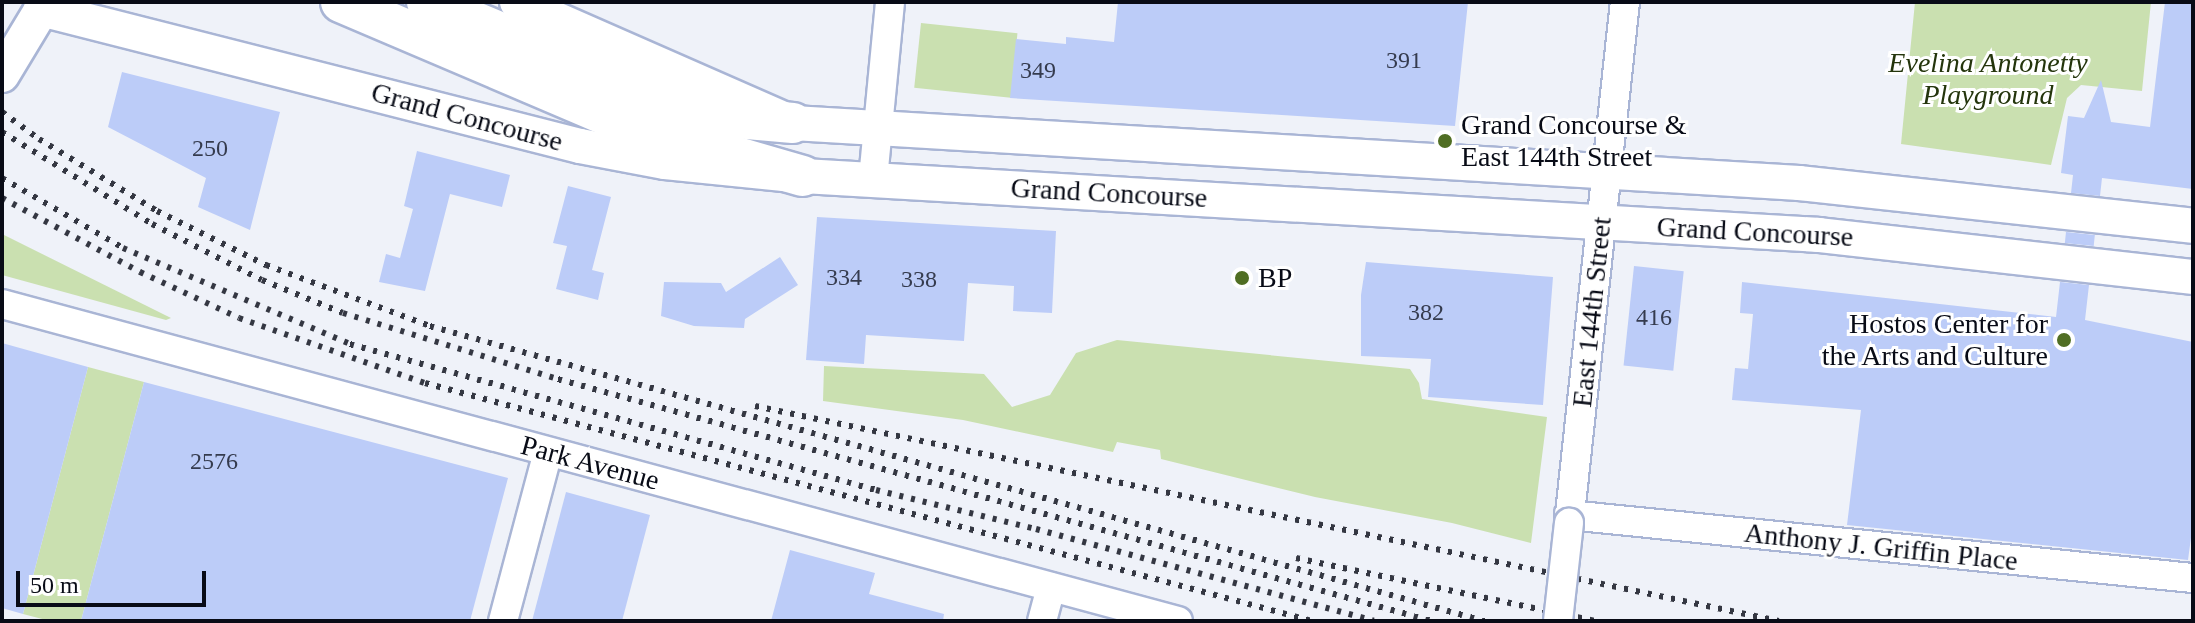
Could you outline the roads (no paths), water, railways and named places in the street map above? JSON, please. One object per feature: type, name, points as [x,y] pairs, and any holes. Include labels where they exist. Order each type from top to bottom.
[{"type":"highway","points":[[341,2],[627,123],[803,176]]},
{"type":"highway","points":[[427,2],[663,100],[736,118],[793,123]]},
{"type":"main road","name":"Grand Concourse","points":[[517,2],[793,123],[1607,170],[1932,195],[2193,226]]},
{"type":"main road","name":"Grand Concourse","points":[[43,4],[580,146],[665,162],[803,176],[1860,238],[2193,277]]},
{"type":"main road","points":[[2,75],[43,4]]},
{"type":"street","points":[[873,179],[890,2]]},
{"type":"street","name":"East 144th Street","points":[[1558,621],[1625,2]]},
{"type":"street","name":"Park Avenue","points":[[2,304],[1178,621]]},
{"type":"street","points":[[503,621],[548,452]]},
{"type":"street","name":"Anthony J. Griffin Place","points":[[1569,519],[2193,578]]},
{"type":"street","points":[[1042,621],[1051,587]]},
{"type":"railway","points":[[2,112],[39,139],[157,211],[266,265],[430,326],[1484,621]]},
{"type":"railway","points":[[2,132],[152,224],[262,280],[343,313],[558,379],[1431,621]]},
{"type":"railway","points":[[2,178],[123,248],[350,344],[876,490],[1036,529],[1374,621]]},
{"type":"railway","points":[[2,198],[140,272],[239,318],[425,383],[1312,621]]},
{"type":"railway","points":[[755,406],[1779,621]]},
{"type":"railway","points":[[1296,558],[1596,621]]},
{"type":"place","name":"Grand Concourse & East 144th Street","points":[[1445,141]]},
{"type":"place","name":"BP","points":[[1242,278]]},
{"type":"place","name":"Hostos Center for the Arts and Culture","points":[[2064,340]]},
{"type":"park label","name":"Evelina Antonetty Playground","points":[[1988,79]]}]
